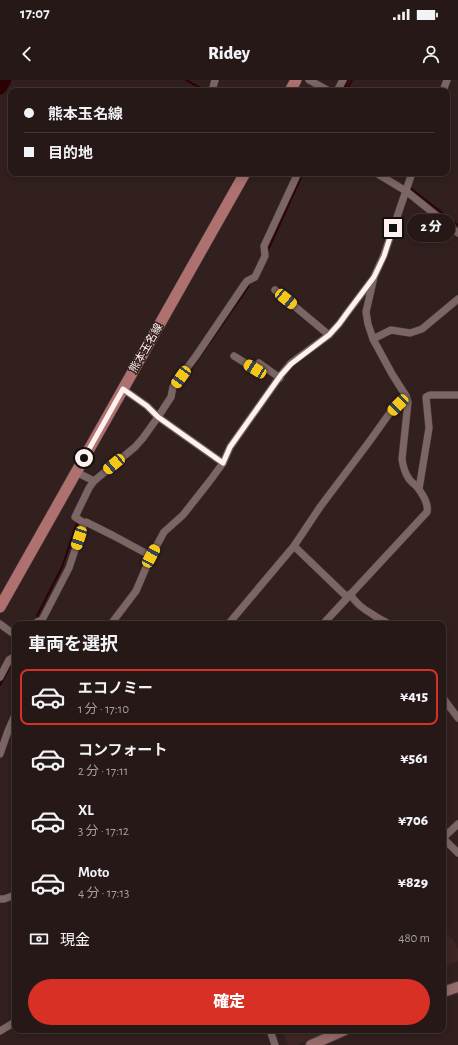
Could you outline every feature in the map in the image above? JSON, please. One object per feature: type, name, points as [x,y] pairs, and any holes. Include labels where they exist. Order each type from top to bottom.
[{"type":"main road","name":"熊本玉名線","points":[[0,607],[243,176]]},
{"type":"main road","points":[[446,991],[458,987]]},
{"type":"main road","points":[[311,1045],[338,1033]]},
{"type":"street","points":[[309,80],[324,88]]},
{"type":"street","points":[[151,556],[75,517],[94,481],[135,447],[143,438],[171,397],[173,387],[244,285],[247,281],[255,277],[266,256],[264,246],[297,176]]},
{"type":"street","points":[[381,176],[406,191],[458,233]]},
{"type":"street","points":[[113,621],[136,591],[151,556],[164,532],[184,515],[223,463],[230,447],[280,378],[291,364],[329,335],[374,277],[384,256],[411,176]]},
{"type":"street","points":[[326,621],[427,512],[428,508],[419,489],[409,479],[403,466],[402,458],[408,402],[373,339],[368,324],[366,312],[374,277]]},
{"type":"street","points":[[275,290],[329,335]]},
{"type":"street","points":[[373,339],[391,330],[410,333],[422,329],[458,299]]},
{"type":"street","points":[[234,356],[255,369],[259,363],[280,378]]},
{"type":"street","points":[[123,389],[147,406],[158,417],[223,463]]},
{"type":"street","points":[[419,489],[429,428],[426,397],[430,395],[458,395]]},
{"type":"street","points":[[231,621],[294,546],[320,507],[388,414],[406,396]]},
{"type":"street","points":[[76,472],[94,481]]},
{"type":"street","points":[[40,621],[42,620],[69,568],[81,521]]},
{"type":"street","points":[[294,546],[354,600],[372,614],[384,621]]},
{"type":"street","points":[[0,624],[12,633]]},
{"type":"street","points":[[0,677],[9,660],[12,658]]},
{"type":"street","points":[[446,702],[458,718]]},
{"type":"street","points":[[0,754],[12,722]]},
{"type":"street","points":[[446,835],[458,824]]},
{"type":"street","points":[[446,841],[458,853]]},
{"type":"street","points":[[0,899],[12,896]]},
{"type":"street","points":[[0,1031],[12,1024]]},
{"type":"street","points":[[271,1033],[275,1045]]},
{"type":"shaded area","points":[[446,931],[450,938],[452,937],[458,949],[458,961],[446,966]]},
{"type":"shaded area","points":[[283,1033],[327,1033],[297,1045],[288,1045]]},
{"type":"waterway","points":[[0,88],[5,80]]},
{"type":"waterway","points":[[186,80],[201,88]]},
{"type":"waterway","points":[[344,88],[348,80]]},
{"type":"waterway","points":[[348,88],[352,80]]},
{"type":"waterway","points":[[268,250],[302,176]]},
{"type":"waterway","points":[[410,188],[458,225]]},
{"type":"waterway","points":[[185,378],[249,286]]},
{"type":"waterway","points":[[37,616],[62,567],[78,520]]},
{"type":"waterway","points":[[0,685],[12,663]]},
{"type":"route","points":[[84,458],[123,389],[147,406],[158,417],[223,463],[230,447],[281,375],[291,364],[329,335],[374,277],[384,256],[393,228]]}]
